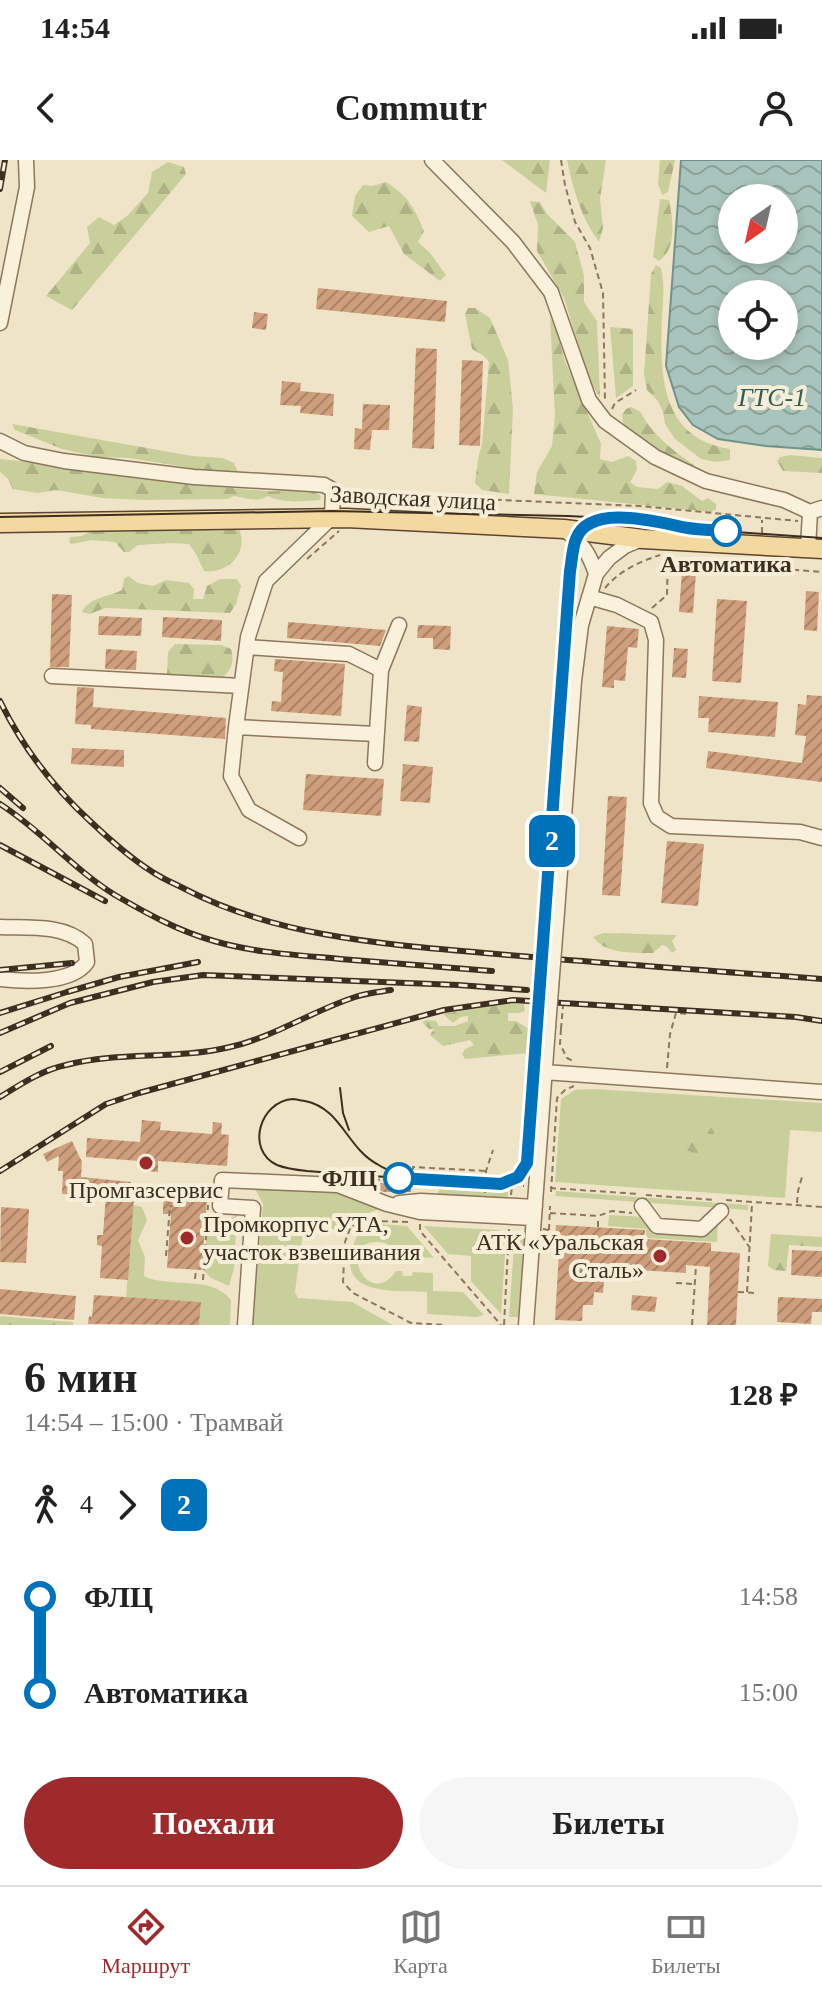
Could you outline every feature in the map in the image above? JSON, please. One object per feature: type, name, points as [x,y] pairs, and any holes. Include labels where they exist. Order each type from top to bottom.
[{"type":"main road","name":"Заводская улица","points":[[0,523],[332,517],[564,529],[643,539],[815,549]]},
{"type":"street","points":[[0,323],[27,187],[26,160]]},
{"type":"street","points":[[432,160],[513,242],[551,292],[589,400],[605,421],[655,457],[706,481],[784,500],[816,516],[815,549]]},
{"type":"street","points":[[0,441],[24,453],[64,461],[194,477],[324,485],[333,490],[332,517],[266,581],[248,637],[231,776],[249,810],[299,838]]},
{"type":"street","points":[[527,1321],[537,1218],[544,1072],[555,1028],[557,912],[574,681],[581,625],[593,597],[596,574],[591,557],[580,542],[564,529]]},
{"type":"street","points":[[596,574],[609,558],[625,546],[643,539]]},
{"type":"street","points":[[593,597],[651,622],[656,640],[651,796],[657,817],[671,826],[800,832],[822,838]]},
{"type":"street","points":[[375,763],[381,670],[399,625]]},
{"type":"street","points":[[247,647],[349,654],[381,670]]},
{"type":"street","points":[[52,676],[241,686]]},
{"type":"street","points":[[236,727],[376,734]]},
{"type":"street","points":[[0,927],[47,928],[76,936],[85,944],[87,962],[82,969],[66,976],[25,982],[0,979]]},
{"type":"street","points":[[544,1072],[822,1092]]},
{"type":"street","points":[[245,1325],[253,1208],[220,1206],[222,1180],[338,1185],[387,1204],[421,1201],[537,1218]]},
{"type":"street","points":[[642,1206],[657,1226],[702,1229],[721,1211]]},
{"type":"path","points":[[561,160],[575,222],[590,248],[603,293],[605,421]]},
{"type":"path","points":[[605,421],[615,403],[636,390]]},
{"type":"path","points":[[333,490],[816,516]]},
{"type":"path","points":[[361,518],[363,490]]},
{"type":"path","points":[[302,563],[339,531],[346,531]]},
{"type":"path","points":[[593,597],[634,564],[668,553],[667,595],[652,607],[651,622]]},
{"type":"path","points":[[733,557],[733,566]]},
{"type":"path","points":[[761,558],[782,569],[822,572]]},
{"type":"path","points":[[667,1067],[669,1038],[676,1013],[689,1014]]},
{"type":"path","points":[[555,1028],[567,1058],[576,1062]]},
{"type":"path","points":[[577,1085],[557,1098],[551,1190],[822,1207]]},
{"type":"path","points":[[484,1199],[486,1171],[493,1150]]},
{"type":"path","points":[[412,1182],[413,1167],[486,1171]]},
{"type":"path","points":[[797,1205],[802,1177]]},
{"type":"path","points":[[338,1185],[352,1178],[502,1189],[529,1186]]},
{"type":"path","points":[[511,1198],[512,1186]]},
{"type":"path","points":[[203,1280],[208,1196]]},
{"type":"path","points":[[747,1292],[752,1202]]},
{"type":"path","points":[[166,1256],[172,1206]]},
{"type":"path","points":[[550,1206],[548,1239],[555,1239]]},
{"type":"path","points":[[598,1216],[598,1227]]},
{"type":"path","points":[[537,1218],[549,1230]]},
{"type":"path","points":[[420,1222],[420,1231],[502,1325]]},
{"type":"path","points":[[502,1325],[509,1228]]},
{"type":"path","points":[[345,1242],[343,1282],[353,1293],[411,1323],[446,1325]]},
{"type":"path","points":[[631,1280],[632,1262]]},
{"type":"path","points":[[692,1325],[696,1266]]},
{"type":"path","points":[[195,1279],[196,1270]]},
{"type":"path","points":[[676,1283],[695,1284]]},
{"type":"path","points":[[738,1292],[755,1293]]},
{"type":"green space","points":[[502,160],[550,160],[546,193]]},
{"type":"green space","points":[[567,160],[606,160],[600,199],[603,228],[599,242],[578,203]]},
{"type":"green space","points":[[660,160],[675,160],[668,192],[662,195],[658,184]]},
{"type":"green space","points":[[168,162],[184,167],[186,174],[72,310],[46,296],[90,243],[87,227],[99,217],[114,225],[127,216],[148,193],[152,172]]},
{"type":"green space","points":[[386,182],[405,197],[413,209],[424,231],[418,242],[446,275],[440,281],[404,254],[389,226],[369,232],[352,216],[355,196],[363,185]]},
{"type":"green space","points":[[660,199],[669,200],[672,234],[669,249],[659,261],[653,257]]},
{"type":"green space","points":[[530,201],[540,202],[547,214],[575,242],[584,276],[584,302],[597,321],[600,398],[589,380],[564,298],[537,251],[538,225]]},
{"type":"green space","points":[[656,265],[661,268],[663,280],[662,361],[669,401],[677,418],[690,432],[707,443],[730,449],[730,460],[716,462],[701,459],[675,439],[665,424],[658,401],[647,390],[644,374],[651,274]]},
{"type":"green space","points":[[468,308],[475,308],[490,318],[508,360],[513,409],[509,494],[482,490],[475,483],[482,444],[489,362],[472,349],[465,314]]},
{"type":"green space","points":[[550,317],[565,361],[601,444],[600,459],[612,462],[628,456],[636,461],[637,470],[630,482],[637,487],[658,489],[667,482],[682,486],[702,501],[708,498],[716,504],[716,509],[711,512],[534,494],[537,472],[552,446],[555,416]]},
{"type":"green space","points":[[610,327],[633,329],[633,386],[616,398]]},
{"type":"green space","points":[[631,407],[641,412],[664,442],[694,465],[691,467],[666,455],[630,433],[622,415]]},
{"type":"green space","points":[[12,424],[192,456],[223,458],[234,463],[238,472],[235,477],[202,474],[192,468],[129,458],[97,457],[62,449],[15,430]]},
{"type":"green space","points":[[790,455],[822,458],[822,473],[783,471],[777,461]]},
{"type":"green space","points":[[0,459],[250,490],[305,490],[321,496],[320,500],[300,501],[268,496],[255,500],[234,496],[228,499],[143,500],[102,498],[56,490],[37,493],[13,489],[0,472]]},
{"type":"green space","points":[[91,529],[239,529],[239,554],[228,565],[213,571],[204,571],[189,544],[138,545],[124,552],[115,542],[92,540],[71,544],[69,541],[70,537],[85,535]]},
{"type":"green space","points":[[128,576],[138,583],[153,586],[166,580],[189,583],[194,589],[193,599],[203,599],[207,586],[220,579],[237,579],[241,586],[230,613],[105,608],[90,614],[82,612],[94,601],[122,590],[124,579]]},
{"type":"green space","points":[[175,644],[222,645],[231,649],[233,658],[228,672],[222,678],[167,676],[168,652]]},
{"type":"green space","points":[[603,933],[677,935],[672,941],[676,950],[672,953],[662,945],[653,953],[612,950],[593,937]]},
{"type":"green space","points":[[509,1003],[524,1004],[525,1011],[508,1013],[508,1021],[516,1021],[529,1029],[528,1053],[465,1059],[462,1054],[465,1049],[474,1045],[470,1040],[443,1046],[430,1035],[434,1029],[429,1029],[422,1022],[436,1021],[439,1026],[454,1026],[468,1021],[468,1016],[453,1023],[443,1014]]},
{"type":"green space","points":[[575,1090],[822,1103],[822,1132],[790,1130],[785,1198],[555,1182],[561,1099]]},
{"type":"green space","points":[[688,1122],[704,1123],[715,1134],[712,1147],[706,1151],[697,1153],[686,1150],[685,1128]]},
{"type":"green space","points":[[254,1187],[340,1193],[382,1208],[350,1220],[346,1230],[310,1228],[303,1232],[295,1292],[298,1298],[352,1302],[393,1325],[252,1325],[263,1204]]},
{"type":"green space","points":[[439,1188],[508,1192],[508,1198],[438,1197]]},
{"type":"green space","points":[[556,1191],[748,1205],[748,1210],[555,1196]]},
{"type":"green space","points":[[133,1205],[142,1207],[147,1220],[138,1240],[145,1257],[144,1276],[166,1282],[202,1284],[223,1292],[231,1300],[230,1325],[199,1325],[201,1302],[126,1298]]},
{"type":"green space","points":[[237,1215],[234,1268],[229,1286],[211,1278],[204,1271],[208,1217],[229,1219]]},
{"type":"green space","points":[[609,1215],[647,1217],[657,1229],[718,1222],[717,1242],[646,1238],[646,1229],[608,1226]]},
{"type":"green space","points":[[379,1224],[407,1226],[434,1258],[414,1257],[413,1253],[397,1256],[385,1243],[365,1244],[359,1251],[357,1261],[367,1279],[375,1283],[385,1281],[396,1271],[402,1271],[403,1276],[412,1276],[413,1272],[433,1273],[433,1291],[463,1292],[484,1315],[427,1314],[427,1292],[380,1289],[359,1281],[352,1273],[350,1262],[353,1246],[359,1231]]},
{"type":"green space","points":[[424,1226],[499,1230],[504,1234],[501,1314],[471,1281],[471,1256],[448,1254]]},
{"type":"green space","points":[[515,1232],[525,1233],[520,1317],[509,1317]]},
{"type":"green space","points":[[771,1234],[822,1237],[822,1247],[789,1245],[786,1271],[774,1270],[768,1266]]},
{"type":"green space","points":[[0,1316],[73,1322],[73,1325],[0,1325]]},
{"type":"water","name":"ГТС-1","points":[[681,160],[822,160],[822,450],[718,439],[693,425],[679,407],[666,366]]},
{"type":"building","points":[[318,288],[447,301],[445,322],[316,309]]},
{"type":"building","points":[[254,312],[268,314],[266,330],[252,328]]},
{"type":"building","points":[[416,348],[437,349],[434,449],[412,448]]},
{"type":"building","points":[[462,360],[483,361],[480,446],[459,445]]},
{"type":"building","points":[[282,381],[301,383],[300,391],[334,394],[333,416],[300,413],[301,406],[280,405]]},
{"type":"building","points":[[363,404],[390,405],[389,430],[372,430],[370,450],[354,449],[355,428],[362,429]]},
{"type":"building","points":[[682,571],[696,572],[693,613],[679,612]]},
{"type":"building","points":[[806,591],[819,592],[817,631],[804,630]]},
{"type":"building","points":[[52,594],[72,595],[69,667],[50,667]]},
{"type":"building","points":[[717,599],[747,601],[741,683],[712,681]]},
{"type":"building","points":[[99,616],[142,618],[141,636],[98,635]]},
{"type":"building","points":[[163,617],[222,620],[221,641],[162,637]]},
{"type":"building","points":[[288,622],[386,630],[380,646],[287,638]]},
{"type":"building","points":[[418,625],[451,626],[450,650],[433,649],[433,638],[417,638]]},
{"type":"building","points":[[607,626],[639,629],[637,648],[628,647],[625,681],[614,680],[614,688],[602,687]]},
{"type":"building","points":[[674,648],[688,649],[686,678],[672,677]]},
{"type":"building","points":[[106,649],[137,651],[136,670],[105,669]]},
{"type":"building","points":[[275,659],[345,664],[341,716],[271,711],[272,701],[281,702],[283,672],[274,671]]},
{"type":"building","points":[[77,687],[94,688],[93,707],[226,718],[225,739],[91,729],[91,725],[75,724]]},
{"type":"building","points":[[807,695],[822,696],[822,782],[706,768],[708,751],[802,763],[806,736],[795,735],[798,704],[806,705]]},
{"type":"building","points":[[699,696],[778,702],[775,737],[708,732],[709,718],[698,718]]},
{"type":"building","points":[[407,705],[422,707],[419,742],[404,741]]},
{"type":"building","points":[[72,748],[124,750],[124,767],[71,764]]},
{"type":"building","points":[[403,764],[433,767],[430,803],[400,801]]},
{"type":"building","points":[[306,774],[384,779],[381,816],[303,810]]},
{"type":"building","points":[[608,796],[627,797],[620,896],[602,895]]},
{"type":"building","points":[[667,841],[704,844],[698,906],[661,903]]},
{"type":"building","points":[[142,1120],[161,1122],[160,1130],[212,1134],[213,1122],[222,1123],[221,1134],[229,1135],[227,1166],[158,1161],[158,1172],[146,1171],[146,1165],[139,1164],[139,1161],[86,1157],[87,1138],[140,1142]]},
{"type":"building","points":[[72,1141],[82,1162],[81,1177],[131,1182],[130,1197],[134,1198],[128,1280],[100,1278],[102,1246],[97,1245],[97,1235],[103,1235],[106,1195],[62,1194],[63,1171],[58,1171],[59,1156],[47,1162],[43,1154]]},
{"type":"building","points":[[365,1182],[411,1185],[411,1192],[384,1192],[365,1185]]},
{"type":"building","name":"Промкорпус УТА, участок взвешивания","points":[[164,1197],[207,1199],[203,1251],[210,1251],[210,1259],[203,1258],[202,1270],[167,1268],[171,1214],[163,1214],[163,1207]]},
{"type":"building","points":[[1,1207],[29,1209],[26,1263],[0,1262]]},
{"type":"building","points":[[556,1225],[645,1230],[644,1239],[711,1243],[711,1251],[740,1253],[736,1325],[707,1325],[710,1267],[686,1265],[686,1273],[605,1268],[603,1293],[594,1292],[593,1305],[583,1305],[582,1321],[555,1320],[559,1251],[554,1251]]},
{"type":"building","points":[[792,1250],[822,1251],[822,1277],[791,1275]]},
{"type":"building","points":[[0,1289],[76,1296],[74,1320],[0,1314]]},
{"type":"building","points":[[94,1295],[201,1302],[199,1325],[88,1324],[89,1316],[92,1317]]},
{"type":"building","points":[[632,1295],[657,1297],[655,1312],[631,1310]]},
{"type":"building","points":[[778,1297],[822,1299],[822,1312],[812,1312],[811,1324],[777,1322]]},
{"type":"tram line","points":[[0,517],[332,511],[568,516],[649,520],[693,529],[822,538]]},
{"type":"tram line","points":[[609,512],[587,521],[575,532],[566,570],[522,1161],[513,1173],[498,1179],[394,1172],[367,1157],[327,1112],[317,1105],[293,1099],[272,1108],[261,1127],[261,1149],[277,1165],[307,1171],[491,1185],[513,1179],[527,1163],[570,571],[579,535],[590,525],[611,517]]},
{"type":"tram line","name":"2","points":[[399,1178],[501,1184],[518,1177],[527,1163],[570,571],[576,539],[591,524],[611,517],[726,531]]},
{"type":"tram line","points":[[340,1088],[349,1130]]},
{"type":"railway","points":[[0,189],[5,160]]},
{"type":"railway","points":[[0,701],[28,750],[51,780],[119,848],[167,880],[260,919],[341,937],[425,948],[822,979]]},
{"type":"railway","points":[[0,788],[23,808]]},
{"type":"railway","points":[[0,804],[115,895],[201,937],[277,953],[492,971]]},
{"type":"railway","points":[[0,845],[105,901]]},
{"type":"railway","points":[[0,1013],[119,977],[198,962]]},
{"type":"railway","points":[[0,970],[72,963]]},
{"type":"railway","points":[[0,1033],[70,1003],[153,982],[203,975],[527,990]]},
{"type":"railway","points":[[0,1097],[57,1067],[107,1058],[230,1047],[262,1037],[355,997],[391,990]]},
{"type":"railway","points":[[0,1171],[106,1104],[444,1010],[513,1000],[822,1021]]},
{"type":"railway","points":[[0,1072],[51,1046]]},
{"type":"place","name":"Автоматика","points":[[726,531]]},
{"type":"place","name":"Промгазсервис","points":[[146,1163]]},
{"type":"place","name":"ФЛЦ","points":[[399,1178]]},
{"type":"place","name":"Промкорпус УТА, участок взвешивания","points":[[187,1238]]},
{"type":"place","name":"АТК «Уральская Сталь»","points":[[660,1256]]}]
